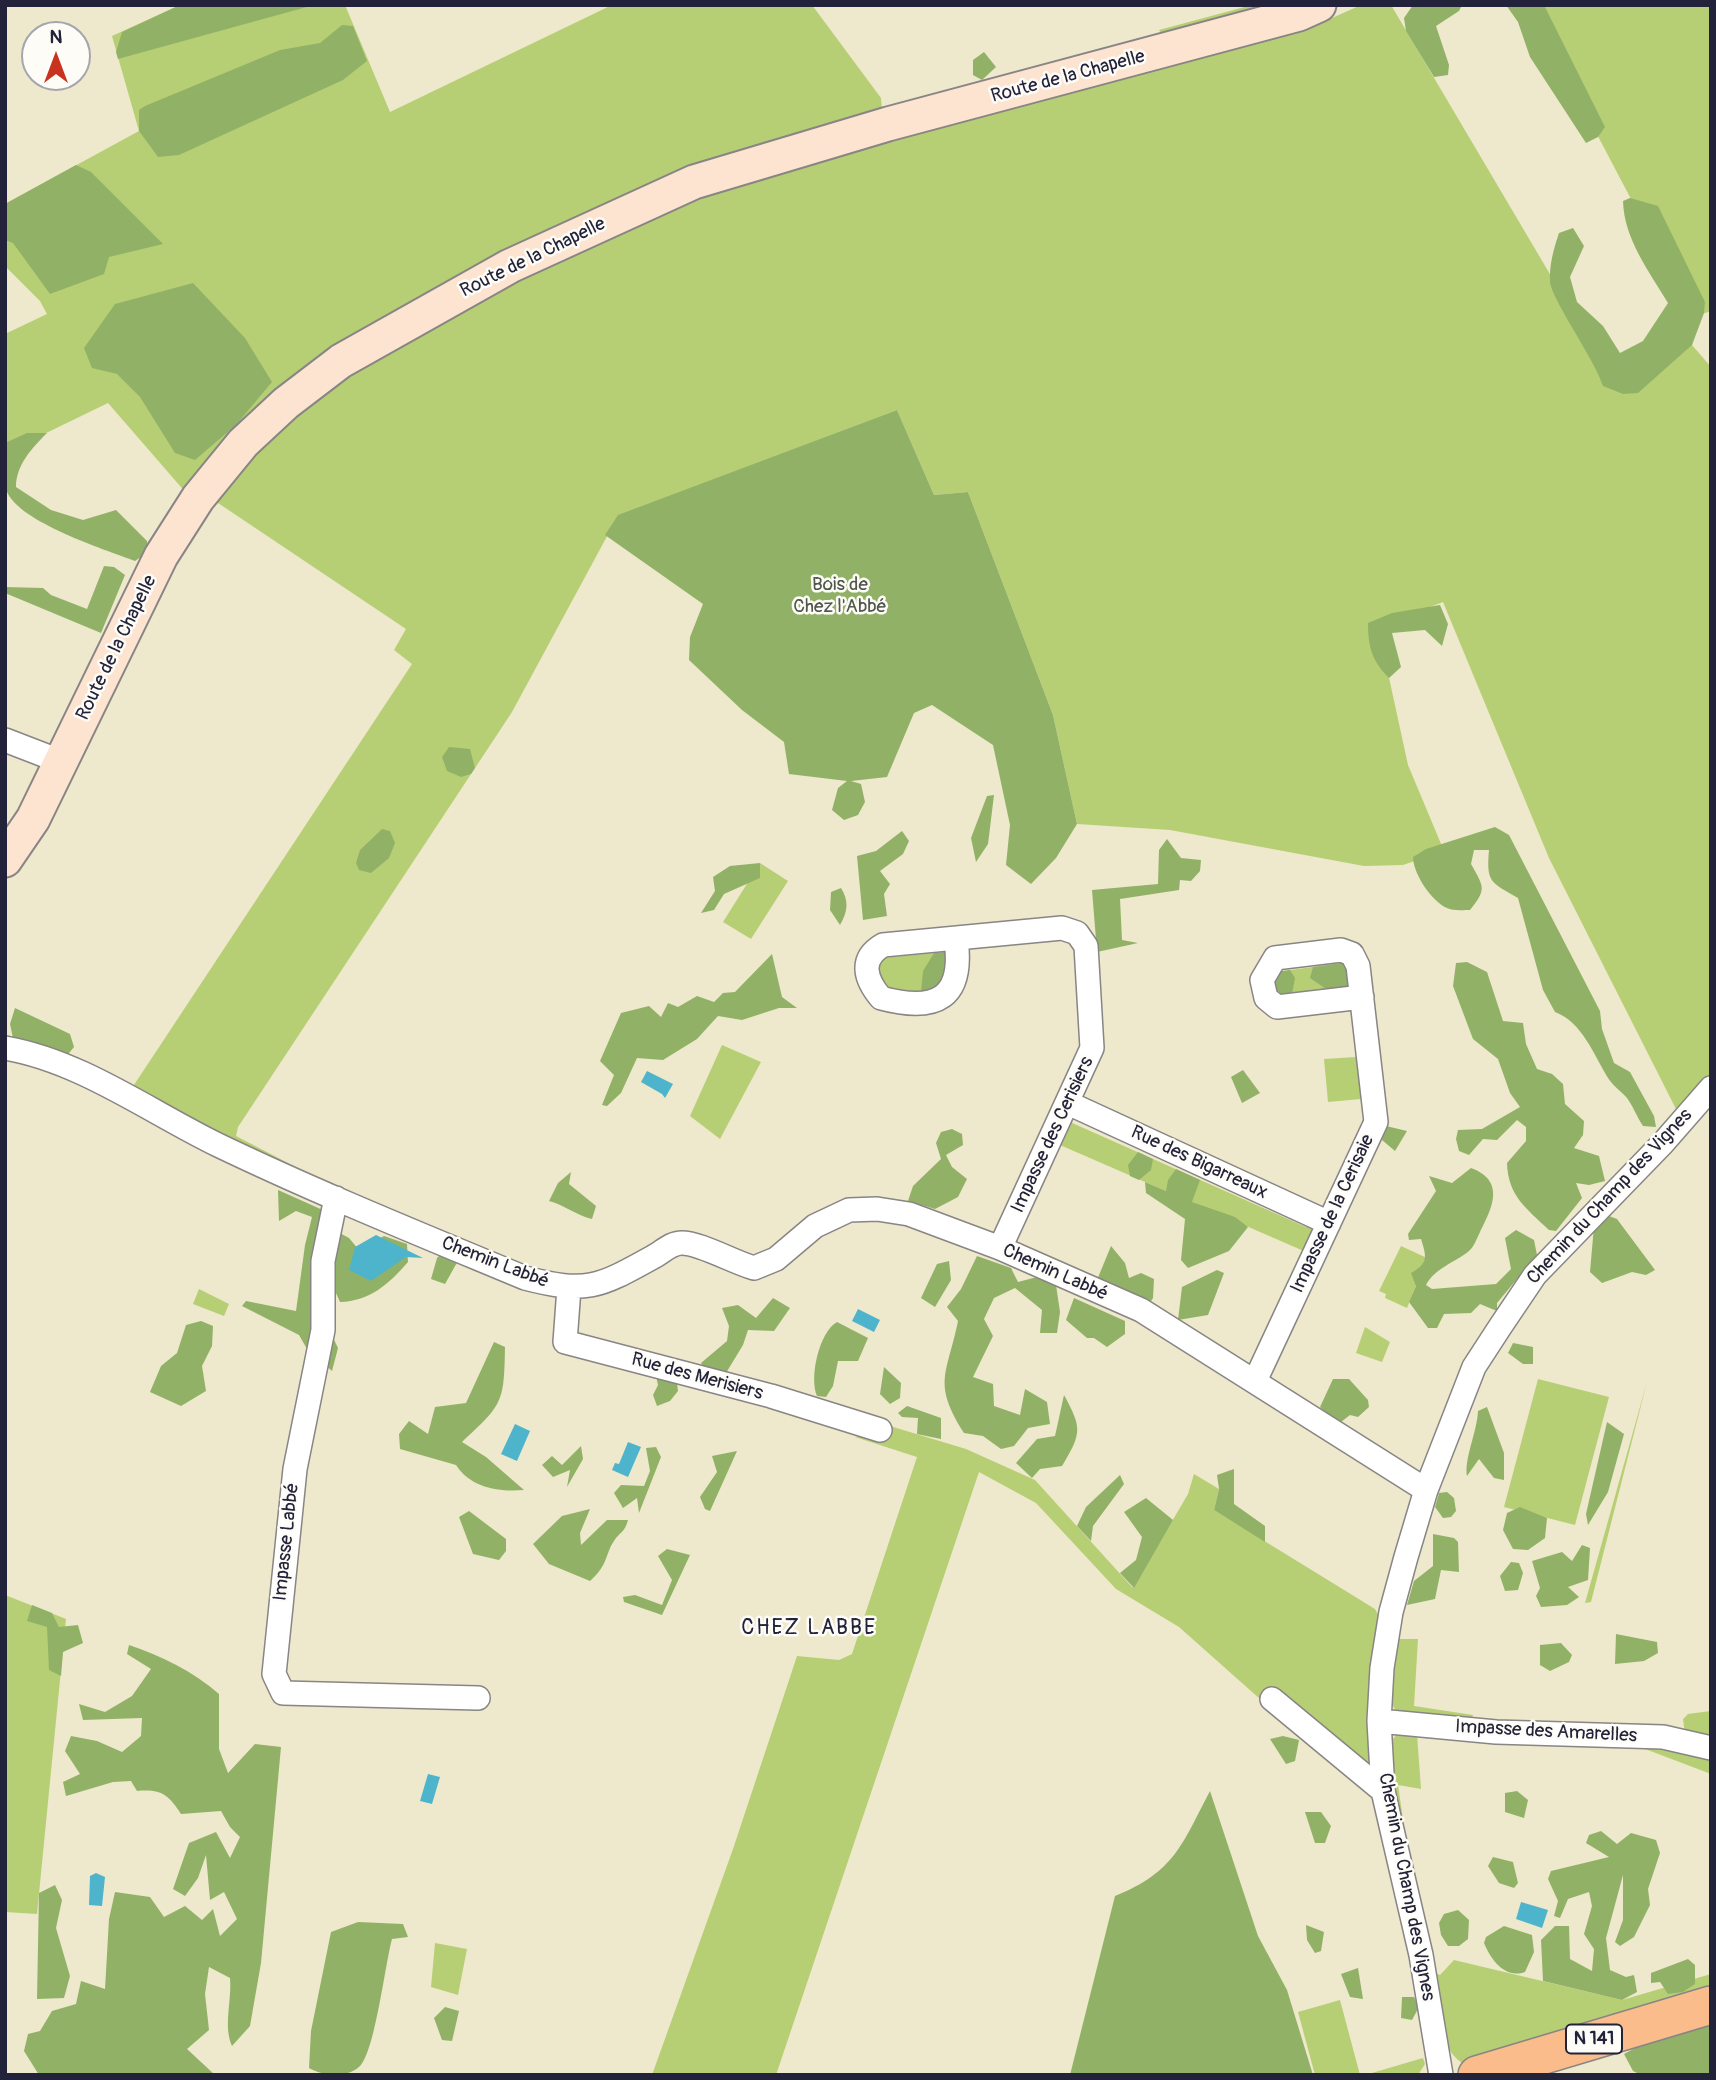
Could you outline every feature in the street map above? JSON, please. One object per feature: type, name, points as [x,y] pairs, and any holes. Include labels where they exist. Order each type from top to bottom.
[{"type":"main road","name":"Route de la Chapelle","points":[[5,860],[33,819],[161,556],[198,498],[243,443],[286,402],[341,361],[510,266],[694,182],[888,124],[1299,14],[1319,5]]},
{"type":"main road","name":"N 141","points":[[1477,2075],[1711,2005]]},
{"type":"street","points":[[5,740],[62,762]]},
{"type":"street","name":"Impasse des Cerisiers","points":[[956,939],[1062,928],[1077,933],[1086,946],[1092,1048],[1000,1248]]},
{"type":"street","name":"Impasse de la Cerisaie","points":[[1255,1381],[1376,1122],[1362,997]]},
{"type":"street","name":"Chemin Labbé","points":[[5,1048],[72,1070],[217,1144],[335,1198],[525,1278],[569,1289],[589,1286],[619,1276],[672,1244],[685,1242],[754,1268],[776,1259],[807,1231],[826,1219],[849,1210],[877,1209],[909,1214],[1000,1248],[1141,1310],[1426,1490]]},
{"type":"street","name":"Chemin du Champ des Vignes","points":[[1441,2075],[1421,1955],[1383,1791],[1379,1721],[1382,1668],[1391,1612],[1426,1490],[1474,1367],[1535,1275],[1663,1143],[1711,1088]]},
{"type":"street","name":"Rue des Bigarreaux","points":[[1068,1103],[1329,1223]]},
{"type":"street","name":"Impasse Labbé","points":[[335,1198],[323,1261],[323,1330],[295,1469],[274,1674],[283,1693],[478,1698]]},
{"type":"street","name":"Rue des Merisiers","points":[[569,1289],[565,1342],[771,1396],[880,1430]]},
{"type":"street","points":[[1272,1699],[1383,1791]]},
{"type":"street","name":"Impasse des Amarelles","points":[[1379,1721],[1496,1732],[1663,1737],[1711,1748]]},
{"type":"green space","points":[[180,5],[345,5],[390,112],[612,5],[812,5],[881,98],[882,111],[500,257],[187,494],[108,403],[5,453],[5,334],[47,314],[40,301],[5,266],[5,204],[139,131],[112,36]]},
{"type":"green space","points":[[180,5],[314,5],[118,59],[116,52],[122,32]]},
{"type":"green space","points":[[1252,5],[1299,5],[1165,39],[1159,30]]},
{"type":"green space","points":[[1361,5],[1391,5],[1616,386],[1679,330],[1711,367],[1711,1076],[1678,1113],[1549,858],[1443,602],[1378,627],[1408,765],[1444,851],[1403,865],[1364,866],[1170,830],[1077,824],[1053,715],[968,492],[934,495],[897,410],[618,516],[512,712],[238,1127],[236,1136],[369,1205],[130,1091],[412,664],[394,650],[406,629],[218,503],[210,509],[244,458],[329,383],[407,330],[685,196],[982,110],[1312,27]]},
{"type":"green space","points":[[1413,5],[1462,5],[1459,11],[1436,26],[1449,65],[1448,75],[1434,77],[1406,31],[1404,18]]},
{"type":"green space","points":[[1506,5],[1544,5],[1605,127],[1598,137],[1586,143],[1530,57],[1518,22]]},
{"type":"green space","points":[[1529,5],[1711,5],[1711,311],[1693,317]]},
{"type":"green space","points":[[342,25],[353,26],[367,61],[343,80],[179,155],[158,157],[139,131],[139,110],[145,106],[280,50],[320,43]]},
{"type":"green space","points":[[984,52],[996,67],[982,80],[973,75],[973,60]]},
{"type":"green space","points":[[76,165],[91,172],[163,244],[109,257],[104,274],[50,294],[13,243],[5,240],[5,204]]},
{"type":"green space","points":[[1630,198],[1658,206],[1705,302],[1704,313],[1692,345],[1638,393],[1623,394],[1603,386],[1592,361],[1558,302],[1550,276],[1559,233],[1573,228],[1584,246],[1570,277],[1577,302],[1603,326],[1620,353],[1643,341],[1668,303],[1633,242],[1624,215],[1623,201]]},
{"type":"green space","points":[[193,283],[245,338],[272,382],[236,425],[195,460],[175,453],[140,397],[117,374],[92,368],[84,348],[115,304]]},
{"type":"green space","name":"Bois de Chez l'Abbé","points":[[897,410],[934,495],[968,492],[1053,715],[1077,824],[1056,858],[1031,884],[1006,865],[1010,825],[993,745],[932,705],[914,713],[887,777],[851,781],[861,784],[865,802],[858,815],[844,820],[832,810],[838,788],[847,781],[789,774],[784,742],[742,710],[689,660],[690,637],[703,604],[605,535],[618,515]]},
{"type":"green space","points":[[27,433],[47,433],[22,464],[16,487],[51,510],[83,520],[116,510],[147,541],[148,552],[135,561],[121,556],[45,524],[15,503],[7,492],[4,480],[5,443]]},
{"type":"green space","points":[[104,566],[114,567],[125,575],[101,633],[5,593],[5,587],[43,588],[51,595],[87,609]]},
{"type":"green space","points":[[1440,605],[1448,624],[1442,646],[1425,630],[1392,633],[1401,667],[1389,678],[1372,653],[1368,623],[1392,613]]},
{"type":"green space","points":[[449,747],[470,749],[475,768],[471,774],[461,777],[447,771],[442,757]]},
{"type":"green space","points":[[994,795],[988,844],[976,862],[971,838],[987,796]]},
{"type":"green space","points":[[1495,827],[1509,835],[1600,1011],[1602,1029],[1614,1063],[1630,1072],[1654,1116],[1656,1127],[1643,1126],[1627,1098],[1608,1078],[1580,1031],[1573,1023],[1555,1012],[1543,990],[1518,898],[1492,880],[1488,869],[1489,850],[1474,850],[1471,864],[1482,888],[1470,910],[1447,908],[1429,893],[1420,878],[1413,857],[1426,849]]},
{"type":"green space","points":[[382,829],[390,831],[395,843],[389,858],[371,873],[359,870],[356,863],[360,850]]},
{"type":"green space","points":[[902,831],[909,841],[903,854],[880,871],[890,884],[884,894],[887,916],[863,920],[857,856],[876,851]]},
{"type":"green space","points":[[1167,839],[1181,858],[1201,860],[1200,871],[1191,881],[1180,880],[1179,890],[1120,899],[1122,940],[1138,943],[1097,952],[1092,890],[1158,884],[1159,850]]},
{"type":"green space","points":[[760,863],[788,881],[751,939],[723,922]]},
{"type":"green space","points":[[760,863],[760,878],[724,894],[714,910],[701,913],[715,891],[713,877],[730,866]]},
{"type":"green space","points":[[841,888],[846,906],[840,925],[830,910],[831,892]]},
{"type":"green space","points":[[946,952],[948,974],[936,990],[896,993],[883,985],[879,976],[877,963],[882,958]]},
{"type":"green space","points":[[946,952],[948,963],[936,990],[921,992],[923,971],[934,953]]},
{"type":"green space","points":[[772,954],[782,997],[797,1008],[779,1008],[742,1020],[718,1016],[697,1039],[663,1060],[637,1058],[621,1093],[607,1106],[602,1105],[614,1075],[600,1061],[621,1013],[649,1006],[661,1017],[668,1003],[678,1007],[697,996],[714,1002],[723,993],[735,992]]},
{"type":"green space","points":[[1467,962],[1487,972],[1503,1021],[1523,1023],[1526,1044],[1537,1069],[1552,1074],[1563,1084],[1565,1104],[1584,1121],[1583,1135],[1574,1148],[1599,1156],[1605,1181],[1589,1185],[1576,1183],[1582,1198],[1556,1231],[1549,1230],[1520,1201],[1508,1174],[1507,1163],[1526,1141],[1526,1127],[1517,1120],[1497,1140],[1483,1139],[1469,1155],[1459,1151],[1456,1139],[1458,1130],[1482,1129],[1520,1107],[1510,1093],[1498,1059],[1473,1039],[1453,986],[1456,963]]},
{"type":"green space","points":[[1342,963],[1347,989],[1283,995],[1276,972]]},
{"type":"green space","points":[[1342,963],[1349,966],[1352,982],[1347,989],[1329,991],[1310,978],[1313,967]]},
{"type":"green space","points":[[1290,970],[1295,978],[1292,994],[1283,995],[1276,990],[1272,976],[1276,972]]},
{"type":"green space","points":[[15,1008],[70,1034],[74,1047],[65,1058],[14,1043],[10,1024]]},
{"type":"green space","points":[[722,1045],[761,1062],[720,1139],[690,1116]]},
{"type":"green space","points":[[1356,1057],[1361,1099],[1328,1102],[1324,1059]]},
{"type":"green space","points":[[1243,1070],[1260,1093],[1242,1103],[1231,1077]]},
{"type":"green space","points":[[1070,1122],[1306,1227],[1311,1224],[1314,1231],[1306,1252],[1060,1145]]},
{"type":"green space","points":[[1386,1126],[1407,1131],[1395,1151],[1382,1140]]},
{"type":"green space","points":[[952,1129],[962,1134],[963,1145],[946,1155],[952,1167],[967,1179],[958,1197],[935,1209],[908,1201],[913,1186],[941,1159],[936,1143],[941,1132]]},
{"type":"green space","points":[[1138,1152],[1153,1159],[1151,1170],[1139,1180],[1130,1176],[1128,1165]]},
{"type":"green space","points":[[1471,1168],[1489,1180],[1493,1196],[1489,1214],[1471,1249],[1440,1270],[1426,1285],[1432,1289],[1496,1284],[1511,1269],[1505,1238],[1516,1230],[1534,1240],[1537,1255],[1497,1303],[1497,1311],[1480,1304],[1471,1313],[1444,1314],[1437,1328],[1428,1328],[1409,1302],[1416,1286],[1411,1273],[1421,1266],[1425,1255],[1421,1239],[1409,1240],[1408,1234],[1436,1191],[1429,1176],[1452,1183]]},
{"type":"green space","points":[[1176,1169],[1200,1180],[1192,1202],[1235,1217],[1248,1227],[1229,1251],[1188,1268],[1181,1260],[1185,1219],[1146,1193],[1145,1182],[1166,1191],[1168,1180]]},
{"type":"green space","points":[[571,1172],[569,1184],[596,1206],[592,1219],[549,1201],[558,1183]]},
{"type":"green space","points":[[278,1190],[325,1211],[338,1232],[349,1238],[359,1250],[384,1236],[407,1244],[408,1262],[386,1284],[370,1295],[340,1302],[331,1282],[319,1308],[338,1348],[332,1371],[307,1349],[299,1335],[242,1306],[246,1301],[296,1311],[305,1245],[312,1217],[296,1211],[279,1221]]},
{"type":"green space","points":[[1609,1216],[1617,1219],[1655,1270],[1646,1275],[1632,1272],[1602,1283],[1590,1272],[1594,1226]]},
{"type":"green space","points":[[1111,1246],[1125,1263],[1129,1278],[1141,1273],[1154,1279],[1153,1298],[1149,1304],[1097,1280]]},
{"type":"green space","points":[[1401,1246],[1427,1258],[1407,1308],[1385,1298],[1386,1294],[1379,1291]]},
{"type":"green space","points":[[443,1252],[459,1259],[445,1284],[431,1279],[437,1258]]},
{"type":"green space","points":[[977,1256],[1011,1268],[1018,1282],[1037,1277],[1056,1285],[1060,1312],[1057,1333],[1040,1333],[1042,1310],[1015,1288],[994,1298],[984,1319],[993,1336],[973,1377],[993,1384],[994,1406],[1020,1415],[1025,1389],[1047,1402],[1050,1424],[1028,1428],[1014,1446],[1001,1449],[983,1436],[964,1433],[954,1416],[945,1389],[947,1367],[958,1321],[947,1307],[961,1289]]},
{"type":"green space","points":[[949,1261],[951,1280],[935,1307],[921,1298],[937,1264]]},
{"type":"green space","points":[[1217,1270],[1224,1273],[1208,1315],[1178,1320],[1182,1287]]},
{"type":"green space","points":[[199,1289],[229,1304],[224,1316],[193,1304]]},
{"type":"green space","points":[[773,1298],[790,1308],[774,1331],[748,1330],[743,1345],[726,1373],[706,1371],[701,1363],[727,1341],[729,1326],[722,1308],[738,1305],[756,1318]]},
{"type":"green space","points":[[1074,1298],[1125,1321],[1125,1334],[1107,1347],[1094,1338],[1087,1338],[1066,1320]]},
{"type":"green space","points":[[201,1321],[213,1326],[212,1346],[202,1366],[206,1391],[181,1406],[150,1392],[161,1366],[177,1353],[186,1325]]},
{"type":"green space","points":[[837,1322],[868,1338],[858,1361],[838,1361],[833,1386],[826,1397],[817,1396],[814,1378],[817,1356],[825,1335]]},
{"type":"green space","points":[[1365,1327],[1390,1342],[1382,1362],[1356,1353]]},
{"type":"green space","points":[[494,1342],[505,1347],[502,1392],[486,1419],[462,1442],[486,1457],[524,1490],[486,1487],[469,1479],[456,1465],[400,1449],[399,1434],[409,1421],[428,1434],[435,1407],[466,1403]]},
{"type":"green space","points":[[1513,1343],[1533,1347],[1533,1364],[1523,1364],[1508,1353]]},
{"type":"green space","points":[[884,1367],[901,1383],[900,1398],[890,1404],[880,1394]]},
{"type":"green space","points":[[656,1376],[677,1383],[678,1391],[670,1401],[657,1406],[653,1395],[658,1385]]},
{"type":"green space","points":[[1333,1379],[1349,1379],[1368,1400],[1369,1407],[1358,1417],[1350,1415],[1341,1422],[1331,1418],[1320,1407]]},
{"type":"green space","points":[[1538,1379],[1609,1397],[1575,1525],[1504,1507]]},
{"type":"green space","points":[[1647,1382],[1591,1602],[1585,1603]]},
{"type":"green space","points":[[1064,1395],[1077,1423],[1073,1446],[1062,1466],[1040,1469],[1032,1478],[1016,1463],[1037,1439],[1055,1436]]},
{"type":"green space","points":[[907,1406],[941,1418],[941,1439],[917,1434],[918,1418],[902,1417],[898,1413]]},
{"type":"green space","points":[[1487,1407],[1504,1453],[1504,1480],[1494,1478],[1479,1459],[1467,1476],[1467,1462],[1478,1411]]},
{"type":"green space","points":[[1607,1422],[1624,1434],[1608,1492],[1588,1525],[1586,1514]]},
{"type":"green space","points":[[880,1423],[966,1449],[1035,1480],[1133,1588],[1188,1494],[1194,1474],[1219,1489],[1214,1510],[1375,1609],[1381,1620],[1370,1687],[1370,1772],[1281,1698],[1260,1699],[1179,1627],[1116,1589],[1036,1503],[979,1472],[776,2075],[652,2075],[733,1849],[797,1656],[839,1660],[852,1654],[917,1457],[855,1437],[872,1433]]},
{"type":"green space","points":[[581,1446],[583,1459],[567,1487],[570,1470],[553,1477],[542,1465],[552,1456],[562,1465]]},
{"type":"green space","points":[[656,1447],[661,1457],[639,1513],[637,1498],[623,1508],[614,1493],[621,1485],[644,1486],[650,1471],[646,1448]]},
{"type":"green space","points":[[737,1451],[710,1511],[705,1509],[700,1497],[717,1472],[712,1456]]},
{"type":"green space","points":[[1234,1469],[1234,1504],[1265,1526],[1265,1542],[1214,1510],[1219,1489],[1217,1475]]},
{"type":"green space","points":[[1120,1475],[1124,1484],[1093,1526],[1091,1541],[1077,1526],[1086,1507]]},
{"type":"green space","points":[[1447,1492],[1454,1498],[1456,1511],[1451,1517],[1443,1518],[1435,1507],[1439,1493]]},
{"type":"green space","points":[[1146,1498],[1173,1520],[1134,1588],[1120,1573],[1136,1560],[1142,1537],[1124,1512]]},
{"type":"green space","points":[[1520,1507],[1547,1518],[1545,1538],[1528,1550],[1513,1549],[1503,1530],[1507,1513]]},
{"type":"green space","points":[[590,1509],[580,1533],[581,1545],[607,1520],[628,1520],[612,1544],[601,1569],[590,1581],[549,1564],[533,1544],[562,1516]]},
{"type":"green space","points":[[469,1511],[506,1539],[506,1551],[499,1560],[473,1554],[459,1517]]},
{"type":"green space","points":[[1433,1534],[1454,1538],[1458,1542],[1459,1572],[1441,1570],[1435,1599],[1407,1605],[1414,1581],[1433,1566]]},
{"type":"green space","points":[[1582,1545],[1590,1548],[1588,1580],[1568,1587],[1579,1597],[1567,1605],[1541,1607],[1536,1596],[1540,1588],[1532,1561],[1562,1552],[1572,1561]]},
{"type":"green space","points":[[667,1549],[690,1555],[662,1615],[624,1602],[623,1597],[635,1595],[662,1605],[672,1580],[658,1556]]},
{"type":"green space","points":[[1511,1562],[1519,1563],[1523,1573],[1518,1590],[1505,1591],[1500,1576]]},
{"type":"green space","points":[[5,1595],[66,1619],[37,1914],[5,1912]]},
{"type":"green space","points":[[32,1605],[52,1613],[59,1627],[78,1625],[83,1643],[63,1652],[61,1676],[49,1670],[47,1627],[27,1621]]},
{"type":"green space","points":[[1616,1634],[1657,1642],[1658,1653],[1644,1661],[1615,1664]]},
{"type":"green space","points":[[1394,1639],[1418,1639],[1414,1706],[1473,1715],[1471,1721],[1397,1712],[1390,1702]]},
{"type":"green space","points":[[1561,1643],[1572,1655],[1569,1662],[1550,1671],[1540,1665],[1540,1645]]},
{"type":"green space","points":[[129,1645],[176,1665],[219,1694],[219,1749],[228,1773],[255,1744],[281,1747],[261,1963],[250,2026],[232,2046],[228,2030],[230,1978],[209,1967],[205,1994],[209,2030],[187,2049],[215,2075],[39,2075],[24,2051],[28,2034],[40,2031],[52,2011],[76,2004],[81,1981],[105,1989],[109,1919],[115,1892],[150,1897],[164,1917],[185,1906],[202,1920],[213,1909],[220,1936],[237,1919],[224,1892],[210,1900],[206,1855],[198,1878],[185,1896],[173,1889],[189,1843],[216,1832],[230,1858],[240,1837],[230,1827],[221,1811],[181,1814],[163,1794],[137,1791],[131,1781],[113,1782],[66,1796],[63,1782],[80,1774],[65,1751],[71,1736],[97,1741],[122,1752],[141,1736],[142,1718],[83,1720],[79,1704],[105,1712],[132,1696],[151,1669],[127,1654]]},
{"type":"green space","points":[[1711,1711],[1711,1741],[1685,1734],[1683,1719],[1688,1714]]},
{"type":"green space","points":[[1398,1733],[1417,1734],[1421,1789],[1398,1785],[1404,1826],[1396,1825],[1387,1746]]},
{"type":"green space","points":[[1283,1736],[1299,1740],[1295,1761],[1286,1764],[1270,1739]]},
{"type":"green space","points":[[1640,1747],[1711,1757],[1711,1774]]},
{"type":"green space","points":[[1210,1791],[1258,1936],[1287,1990],[1313,2075],[1070,2075],[1115,1896],[1151,1877],[1175,1854]]},
{"type":"green space","points":[[1517,1791],[1528,1800],[1524,1818],[1505,1812],[1505,1793]]},
{"type":"green space","points":[[1305,1812],[1321,1812],[1331,1826],[1325,1843],[1315,1843]]},
{"type":"green space","points":[[1601,1831],[1617,1844],[1631,1833],[1656,1840],[1660,1853],[1648,1889],[1650,1905],[1634,1937],[1620,1946],[1615,1942],[1623,1920],[1623,1875],[1606,1938],[1610,1970],[1626,1977],[1634,1975],[1637,1992],[1622,2000],[1543,1981],[1541,1940],[1555,1926],[1569,1926],[1570,1959],[1592,1971],[1594,1949],[1584,1934],[1592,1906],[1589,1892],[1568,1899],[1560,1918],[1554,1916],[1558,1901],[1548,1879],[1551,1871],[1609,1857],[1586,1843],[1589,1835]]},
{"type":"green space","points":[[1493,1857],[1513,1862],[1518,1883],[1514,1888],[1499,1883],[1488,1866]]},
{"type":"green space","points":[[55,1885],[62,1900],[56,1928],[70,1976],[64,1998],[37,1999],[39,1893]]},
{"type":"green space","points":[[1458,1910],[1469,1920],[1468,1939],[1459,1946],[1448,1946],[1441,1935],[1439,1923],[1444,1914]]},
{"type":"green space","points":[[358,1922],[403,1924],[408,1937],[392,1939],[375,2026],[360,2066],[349,2073],[321,2073],[309,2068],[311,2031],[331,1932]]},
{"type":"green space","points":[[1306,1925],[1324,1932],[1321,1951],[1315,1953],[1307,1940]]},
{"type":"green space","points":[[1504,1926],[1532,1935],[1534,1952],[1525,1972],[1511,1973],[1505,1970],[1491,1956],[1484,1943],[1486,1937]]},
{"type":"green space","points":[[435,1943],[467,1949],[458,1995],[431,1987]]},
{"type":"green space","points":[[1688,1959],[1695,1965],[1695,1984],[1683,1992],[1668,1994],[1660,1982],[1651,1983],[1651,1973]]},
{"type":"green space","points":[[1454,1960],[1622,2000],[1711,1974],[1711,1989],[1462,2063],[1453,2055],[1442,2034],[1432,1972],[1440,1975]]},
{"type":"green space","points":[[1358,1968],[1363,1999],[1350,1997],[1341,1974]]},
{"type":"green space","points":[[1402,1997],[1414,1997],[1419,2007],[1412,2020],[1401,2018]]},
{"type":"green space","points":[[1340,2000],[1360,2075],[1315,2075],[1298,2012]]},
{"type":"green space","points":[[445,2007],[459,2011],[452,2041],[442,2040],[434,2018]]},
{"type":"green space","points":[[1711,2023],[1711,2075],[1641,2075],[1633,2071],[1624,2054],[1646,2042]]},
{"type":"green space","points":[[1423,2058],[1425,2064],[1418,2075],[1365,2075]]},
{"type":"water","points":[[647,1071],[673,1084],[665,1098],[641,1082]]},
{"type":"water","points":[[376,1235],[423,1258],[406,1257],[371,1281],[349,1270],[355,1247]]},
{"type":"water","points":[[858,1309],[880,1320],[874,1332],[852,1321]]},
{"type":"water","points":[[515,1424],[530,1431],[517,1461],[501,1454]]},
{"type":"water","points":[[628,1442],[641,1447],[628,1477],[612,1470],[615,1463],[619,1464]]},
{"type":"water","points":[[428,1774],[440,1777],[432,1804],[420,1801]]},
{"type":"water","points":[[96,1873],[105,1877],[102,1906],[89,1905],[90,1876]]},
{"type":"water","points":[[1521,1902],[1548,1910],[1542,1928],[1516,1919]]},
{"type":"district","name":"CHEZ LABBE","points":[[809,1629]]}]
